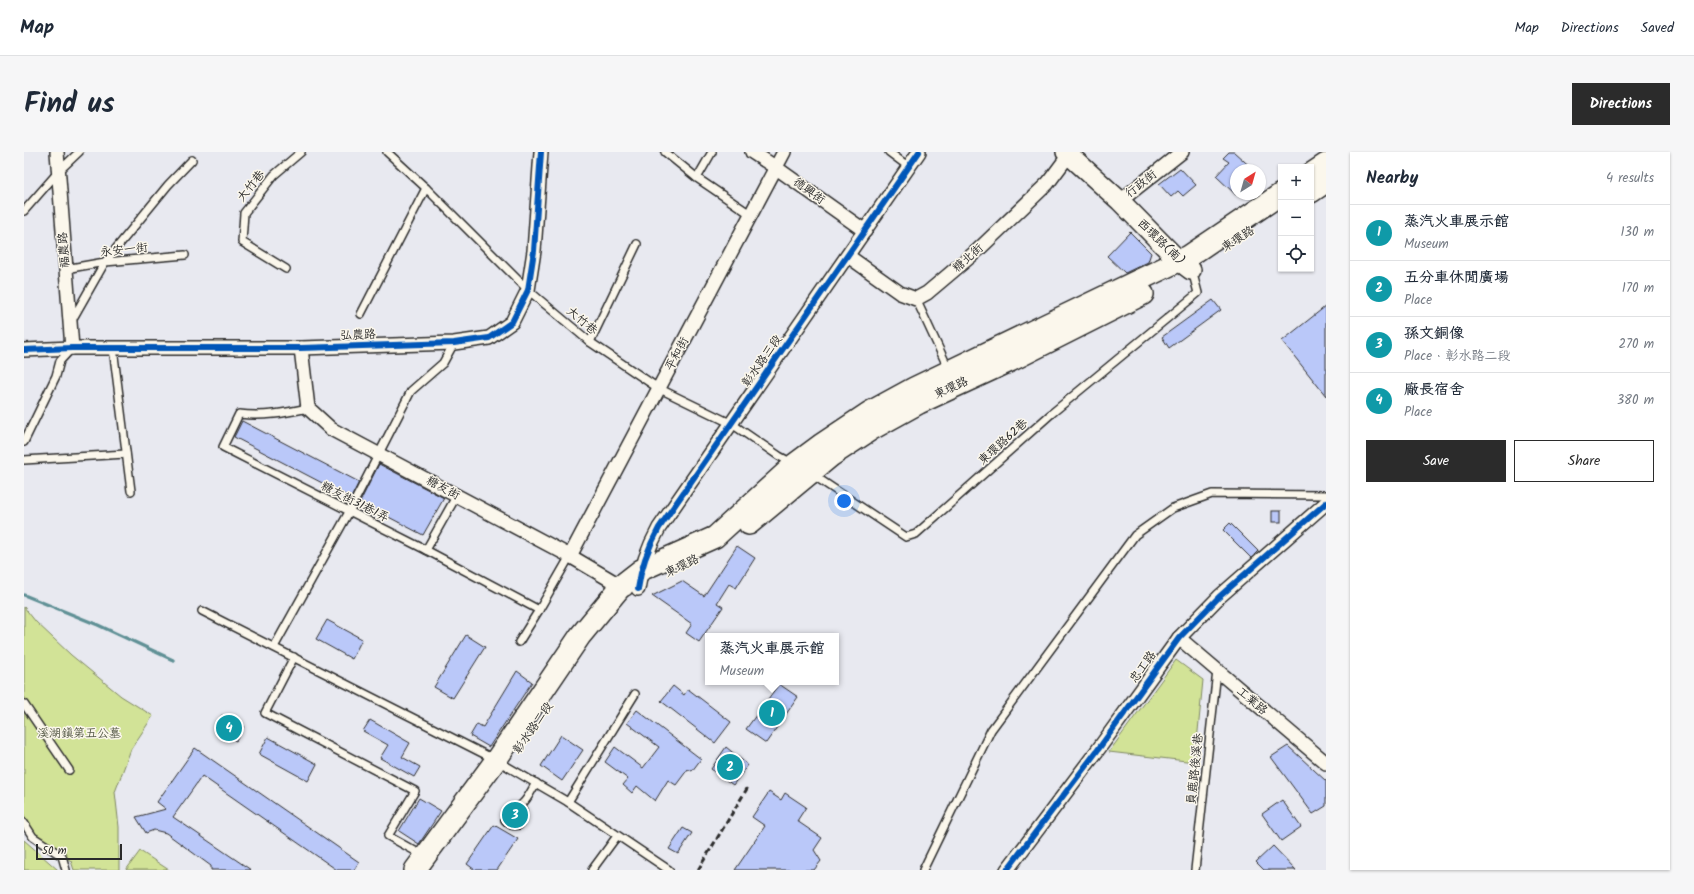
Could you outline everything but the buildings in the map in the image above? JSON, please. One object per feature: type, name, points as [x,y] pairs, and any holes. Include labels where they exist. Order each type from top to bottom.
[{"type":"main road","name":"西環路(南)","points":[[1072,153],[1124,198],[1186,262]]},
{"type":"main road","points":[[1314,172],[1326,164]]},
{"type":"main road","points":[[1314,190],[1326,182]]},
{"type":"main road","name":"東環路","points":[[803,469],[822,444],[870,412],[914,388],[1186,262],[1278,196]]},
{"type":"main road","name":"東環路","points":[[633,585],[715,537],[803,469],[831,456],[872,429],[919,403],[1010,361],[1186,262],[1278,214]]},
{"type":"main road","name":"彰水路三段","points":[[580,636],[633,585]]},
{"type":"main road","name":"彰水路二段","points":[[424,866],[594,641],[633,585]]},
{"type":"main road","name":"彰水路二段","points":[[501,764],[580,636]]},
{"type":"street","name":"福農路","points":[[57,152],[72,348]]},
{"type":"street","name":"弘農路","points":[[24,350],[72,348],[301,348],[454,343],[489,338],[512,322],[528,290],[534,251],[541,152]]},
{"type":"street","name":"德興街","points":[[752,152],[865,231]]},
{"type":"street","name":"平和街","points":[[570,556],[784,152]]},
{"type":"street","name":"彰水路三段","points":[[633,585],[649,547],[659,528],[919,152]]},
{"type":"street","name":"行政街","points":[[1124,198],[1182,152]]},
{"type":"street","name":"糖北街","points":[[916,299],[927,293],[978,250],[1048,183],[1072,153]]},
{"type":"street","points":[[848,256],[900,293],[916,299]]},
{"type":"street","points":[[301,348],[308,408]]},
{"type":"street","name":"糖友街","points":[[308,408],[331,429],[379,453],[570,556],[633,585]]},
{"type":"street","name":"忠工路","points":[[1007,870],[1097,751],[1179,638],[1219,597],[1326,503]]},
{"type":"street","name":"工業路","points":[[1179,638],[1326,763]]},
{"type":"lane","points":[[24,211],[59,171],[79,152]]},
{"type":"lane","name":"大竹巷","points":[[286,269],[242,242],[244,213],[274,175],[301,152]]},
{"type":"lane","name":"大竹巷","points":[[387,152],[426,188],[528,290],[590,342],[658,388],[732,424],[779,456],[803,469]]},
{"type":"lane","points":[[665,152],[697,178],[750,214]]},
{"type":"lane","points":[[697,178],[712,152]]},
{"type":"lane","points":[[889,152],[909,167]]},
{"type":"lane","points":[[70,323],[105,262],[168,185],[192,160]]},
{"type":"lane","points":[[361,314],[426,188]]},
{"type":"lane","points":[[590,342],[637,244]]},
{"type":"lane","name":"永安一街","points":[[65,269],[105,262],[185,255]]},
{"type":"lane","name":"東環路62巷","points":[[803,469],[906,537],[916,534],[1051,414],[1198,293],[1186,262]]},
{"type":"lane","points":[[916,299],[950,371]]},
{"type":"lane","points":[[274,647],[349,512],[411,391],[443,363],[454,343]]},
{"type":"lane","points":[[24,442],[56,376],[60,361],[72,348]]},
{"type":"lane","points":[[113,348],[131,491]]},
{"type":"lane","name":"糖友街31巷1弄","points":[[308,408],[280,414],[257,416],[239,414],[223,447],[426,550],[539,610]]},
{"type":"lane","points":[[24,460],[126,454]]},
{"type":"lane","points":[[924,870],[991,730],[1135,535],[1173,508],[1212,494],[1326,495]]},
{"type":"lane","points":[[426,550],[457,495]]},
{"type":"lane","points":[[520,642],[570,556]]},
{"type":"lane","points":[[202,611],[294,657],[536,783],[568,802],[669,870]]},
{"type":"lane","points":[[294,657],[265,713],[415,791],[388,836],[424,866]]},
{"type":"lane","name":"員鹿路後溪巷","points":[[1195,870],[1217,671]]},
{"type":"lane","points":[[568,802],[636,694]]},
{"type":"lane","points":[[24,704],[69,770]]},
{"type":"lane","points":[[522,804],[536,783]]},
{"type":"lane","points":[[24,823],[33,837],[62,856],[66,870]]},
{"type":"lane","points":[[592,870],[617,836]]},
{"type":"green space","name":"溪湖鎮第五公墓","points":[[24,607],[36,622],[71,655],[121,696],[153,716],[131,749],[115,792],[119,827],[119,870],[74,870],[71,861],[35,834],[24,815]]},
{"type":"green space","points":[[1176,660],[1203,680],[1195,762],[1109,752]]},
{"type":"green space","points":[[24,840],[58,870],[24,870]]},
{"type":"green space","points":[[140,851],[169,870],[126,870]]},
{"type":"waterway","points":[[24,595],[98,625],[173,660]]},
{"type":"railway","points":[[698,870],[748,787]]},
{"type":"cycle path","points":[[24,350],[72,348],[301,348],[454,343],[489,338],[512,322],[528,290],[534,251],[541,152]]},
{"type":"cycle path","points":[[638,589],[646,558],[659,528],[919,152]]},
{"type":"cycle path","points":[[1007,870],[1097,751],[1179,638],[1219,597],[1326,503]]},
{"type":"place","name":"蒸汽火車展示館","points":[[772,713]]},
{"type":"place","name":"廠長宿舍","points":[[229,728]]},
{"type":"place","name":"五分車休閒廣場","points":[[730,767]]},
{"type":"place","name":"孫文銅像","points":[[515,815]]}]
